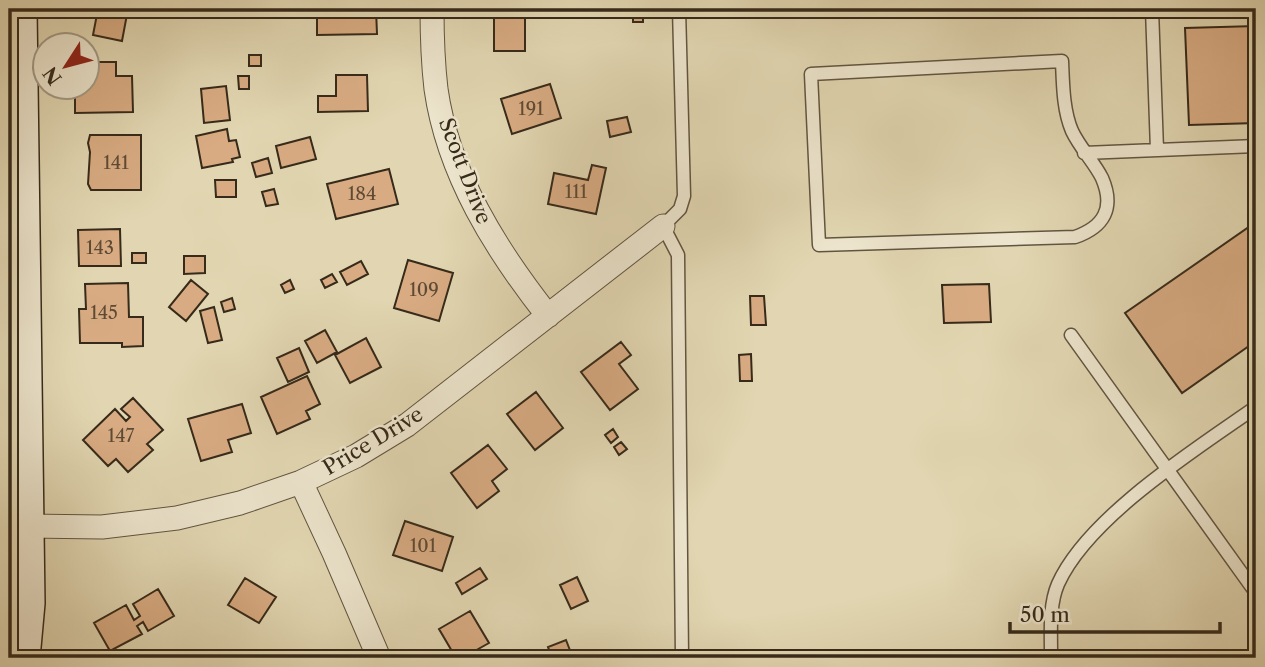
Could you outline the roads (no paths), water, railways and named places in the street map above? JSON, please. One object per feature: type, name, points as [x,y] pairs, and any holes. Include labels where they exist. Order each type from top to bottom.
[{"type":"main road","points":[[20,9],[29,603],[23,658]]},
{"type":"street","name":"Scott Drive","points":[[432,9],[436,90],[449,142],[467,188],[490,233],[513,272],[548,316]]},
{"type":"street","name":"Price Drive","points":[[28,526],[102,527],[177,518],[240,503],[301,482],[356,456],[407,425],[663,226]]},
{"type":"street","points":[[301,482],[379,658]]},
{"type":"lane","points":[[679,9],[684,196],[680,209],[663,226],[678,255],[682,658]]},
{"type":"lane","points":[[1152,9],[1157,150]]},
{"type":"lane","points":[[1062,61],[1064,99],[1071,129],[1083,153],[1101,177],[1107,196],[1104,219],[1091,232],[1075,237],[819,245],[811,74],[1062,61]]},
{"type":"lane","points":[[1083,153],[1256,146]]},
{"type":"lane","points":[[1071,335],[1256,593]]},
{"type":"lane","points":[[1051,653],[1051,617],[1057,586],[1077,552],[1121,509],[1168,469],[1256,407]]}]
